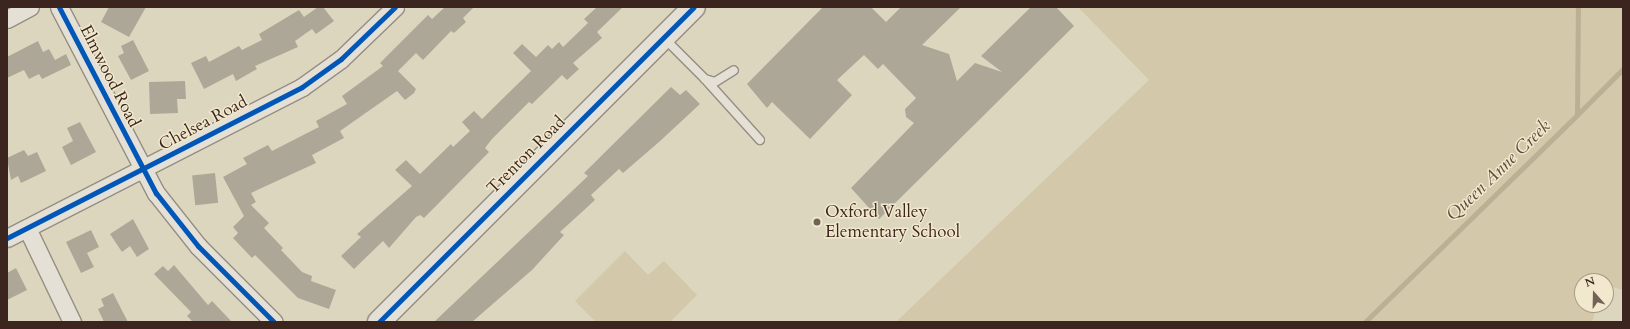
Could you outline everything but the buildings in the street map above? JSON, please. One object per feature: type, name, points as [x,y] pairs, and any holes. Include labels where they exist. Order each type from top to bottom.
[{"type":"main road","name":"Trenton Road","points":[[379,322],[694,7]]},
{"type":"street","points":[[7,19],[30,7]]},
{"type":"street","name":"Elmwood Road","points":[[59,7],[143,170],[172,215],[198,246],[274,322]]},
{"type":"street","name":"Chelsea Road","points":[[7,238],[143,170],[317,78],[395,7]]},
{"type":"street","points":[[27,228],[72,322]]},
{"type":"lane","points":[[664,37],[705,79],[760,140]]},
{"type":"lane","points":[[705,79],[715,82],[734,70]]},
{"type":"shaded area","points":[[1078,7],[1623,7],[1623,290],[1614,287],[1614,273],[1574,273],[1574,313],[1595,313],[1592,322],[896,322],[1149,80]]},
{"type":"shaded area","points":[[625,251],[648,275],[664,261],[697,295],[670,322],[596,322],[575,301]]},
{"type":"waterway","name":"Queen Anne Creek","points":[[1365,322],[1577,115],[1578,7]]},
{"type":"waterway","points":[[1577,115],[1623,69]]},
{"type":"cycle path","points":[[59,7],[156,193],[198,246],[274,322]]},
{"type":"cycle path","points":[[7,238],[302,87],[341,59],[395,7]]},
{"type":"cycle path","points":[[379,322],[694,7]]},
{"type":"place","name":"Oxford Valley Elementary School","points":[[817,222]]}]
